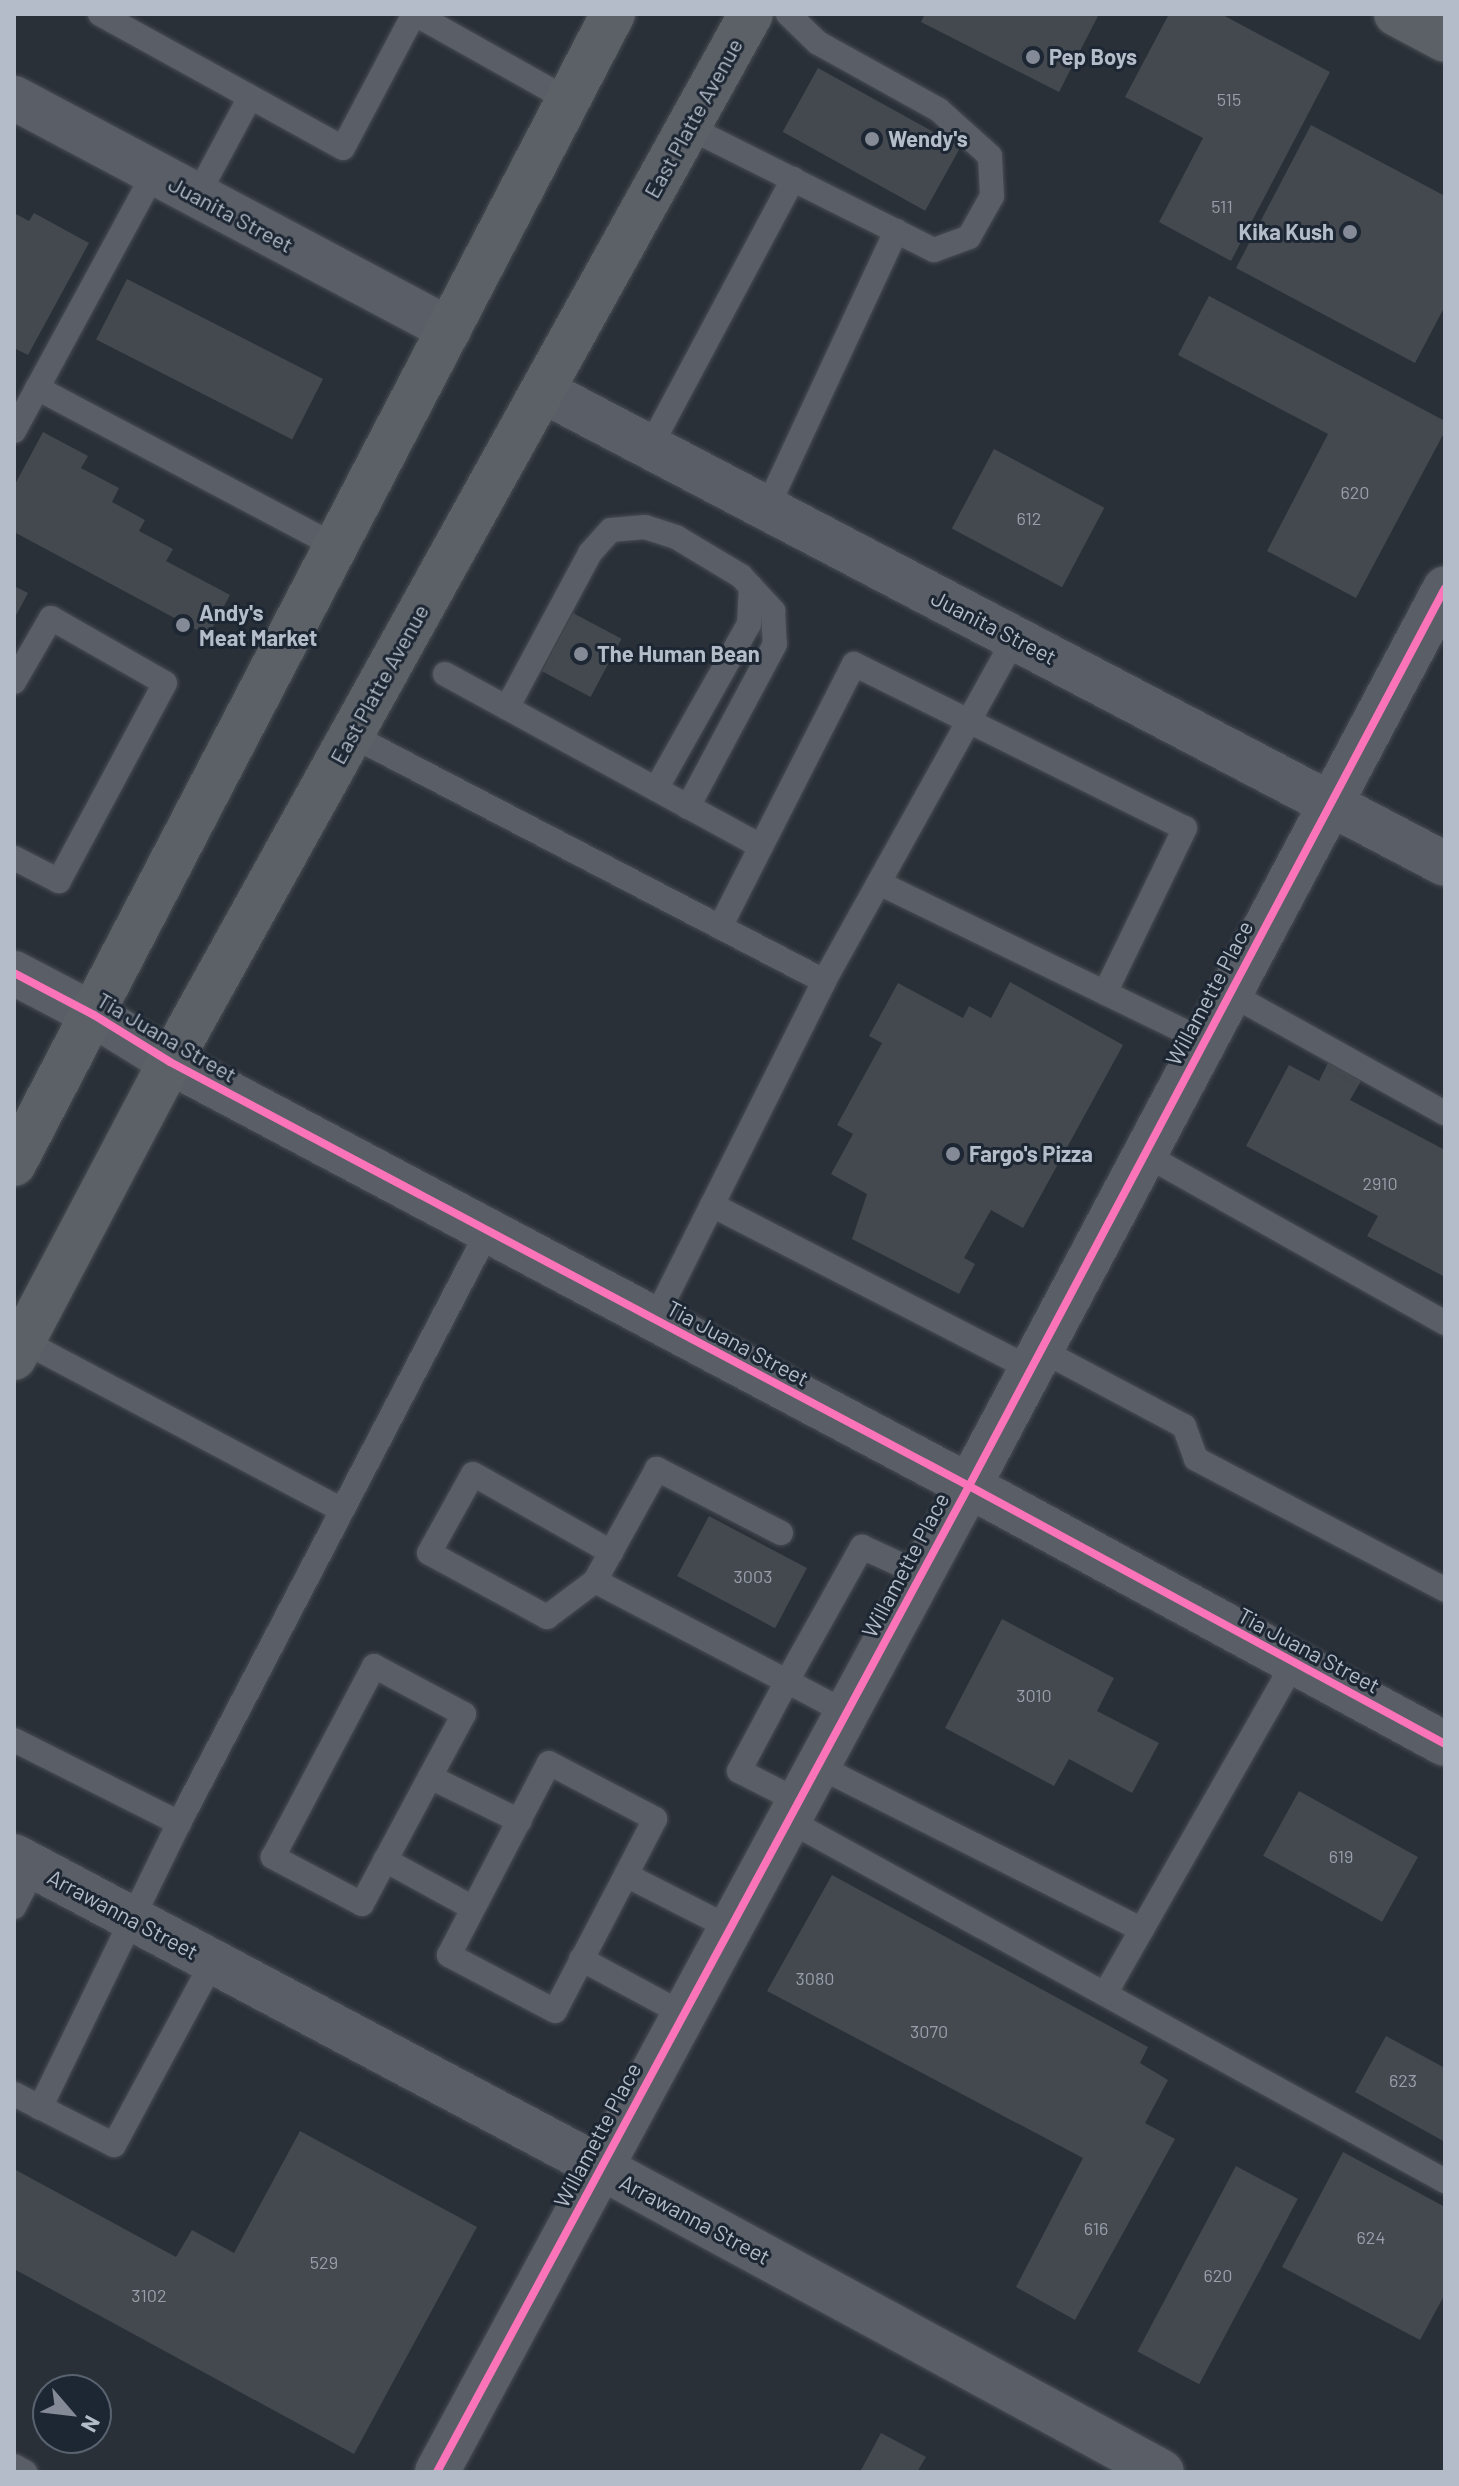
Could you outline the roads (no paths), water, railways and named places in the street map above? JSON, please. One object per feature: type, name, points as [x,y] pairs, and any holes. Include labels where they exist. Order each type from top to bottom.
[{"type":"main road","points":[[14,1164],[613,14]]},
{"type":"main road","name":"East Platte Avenue","points":[[19,1349],[170,1062],[751,14]]},
{"type":"main road","points":[[1396,14],[1445,40]]},
{"type":"street","name":"Juanita Street","points":[[14,98],[449,329]]},
{"type":"street","name":"Juanita Street","points":[[543,391],[1331,801],[1445,864]]},
{"type":"street","name":"Willamette Place","points":[[437,2472],[969,1486],[1445,588]]},
{"type":"street","name":"Tia Juana Street","points":[[14,973],[94,1015],[170,1062],[969,1486],[1445,1744]]},
{"type":"street","name":"Arrawanna Street","points":[[24,1862],[600,2167],[1162,2472]]},
{"type":"lane","points":[[100,14],[343,148],[415,14],[568,100]]},
{"type":"lane","points":[[688,127],[934,250],[969,237],[992,196],[990,156],[939,110],[818,43],[788,14]]},
{"type":"lane","points":[[197,196],[250,97]]},
{"type":"lane","points":[[14,431],[154,173]]},
{"type":"lane","points":[[650,447],[793,179]]},
{"type":"lane","points":[[767,508],[896,231]]},
{"type":"lane","points":[[37,388],[336,546]]},
{"type":"lane","points":[[507,708],[590,553],[611,530],[645,527],[676,537],[741,576],[773,611],[775,644],[688,807]]},
{"type":"lane","points":[[656,789],[749,624],[751,587]]},
{"type":"lane","points":[[14,682],[51,618],[165,683],[59,881],[14,858]]},
{"type":"lane","points":[[655,1319],[824,981],[1015,638]]},
{"type":"lane","points":[[720,927],[854,664],[1185,828],[1105,993]]},
{"type":"lane","points":[[445,674],[760,846]]},
{"type":"lane","points":[[351,735],[824,981]]},
{"type":"lane","points":[[879,883],[1204,1041]]},
{"type":"lane","points":[[1229,993],[1445,1113]]},
{"type":"lane","points":[[1144,1154],[1445,1323]]},
{"type":"lane","points":[[712,1205],[1184,1426],[1196,1459],[1445,1590]]},
{"type":"lane","points":[[40,2108],[179,1823],[488,1231]]},
{"type":"lane","points":[[19,1349],[342,1510]]},
{"type":"lane","points":[[611,1552],[473,1474],[429,1553],[547,1617],[595,1581],[657,1469],[781,1533]]},
{"type":"lane","points":[[921,1574],[862,1547],[739,1771],[1142,1930]]},
{"type":"lane","points":[[595,1581],[846,1712]]},
{"type":"lane","points":[[1105,1994],[1294,1663]]},
{"type":"lane","points":[[374,1666],[464,1714],[430,1777],[362,1904],[273,1857],[374,1666]]},
{"type":"lane","points":[[14,1740],[179,1823]]},
{"type":"lane","points":[[549,1763],[655,1819],[626,1875],[555,2011],[449,1955],[549,1763]]},
{"type":"lane","points":[[430,1777],[520,1821]]},
{"type":"lane","points":[[801,1796],[1105,1994],[1445,2181]]},
{"type":"lane","points":[[385,1860],[473,1908]]},
{"type":"lane","points":[[14,1907],[24,1862]]},
{"type":"lane","points":[[626,1875],[730,1928]]},
{"type":"lane","points":[[581,1959],[683,2014]]},
{"type":"lane","points":[[14,2094],[114,2145],[213,1961]]},
{"type":"lane","points":[[14,2466],[25,2472]]},
{"type":"place","name":"Pep Boys","points":[[1033,57]]},
{"type":"place","name":"Wendy's","points":[[872,139]]},
{"type":"place","name":"Kika Kush","points":[[1350,232]]},
{"type":"place","name":"Andy's Meat Market","points":[[183,625]]},
{"type":"place","name":"The Human Bean","points":[[581,654]]},
{"type":"place","name":"Fargo's Pizza","points":[[953,1154]]}]
